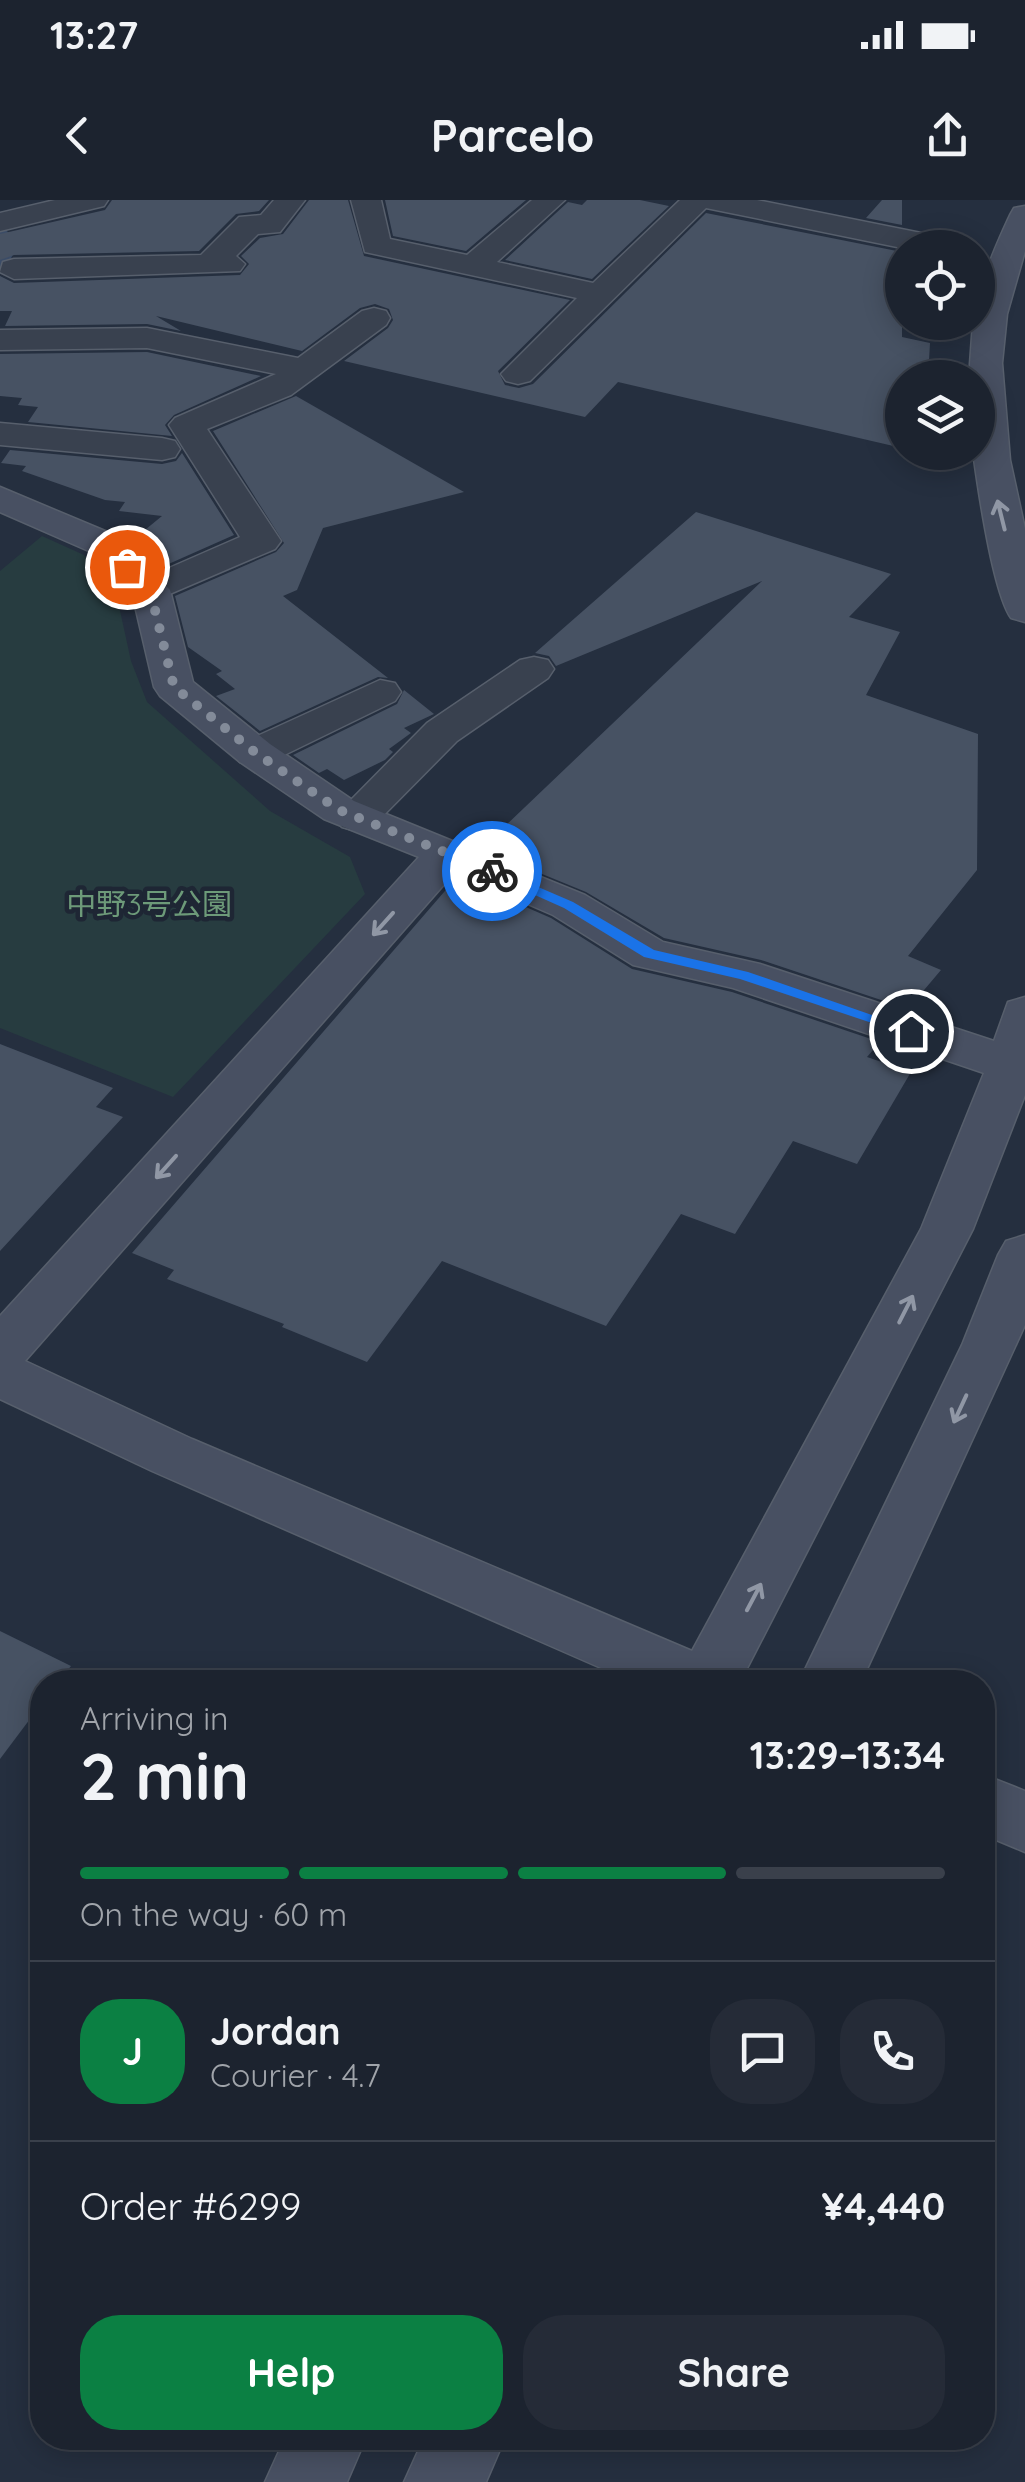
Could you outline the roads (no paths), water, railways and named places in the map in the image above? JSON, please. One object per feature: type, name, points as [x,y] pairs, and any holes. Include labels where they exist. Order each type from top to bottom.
[{"type":"street","points":[[1,221],[93,200]]},
{"type":"street","points":[[7,277],[219,265],[250,224],[269,224],[290,200]]},
{"type":"street","points":[[366,200],[376,244],[601,294]]},
{"type":"street","points":[[473,266],[550,200]]},
{"type":"street","points":[[518,374],[698,200]]},
{"type":"street","points":[[711,200],[885,235]]},
{"type":"street","points":[[995,251],[1025,215]]},
{"type":"street","points":[[1,221],[25,240],[20,264],[7,277]]},
{"type":"street","points":[[150,590],[262,541],[187,425],[279,388],[374,318]]},
{"type":"street","points":[[0,340],[147,338],[308,370]]},
{"type":"street","points":[[988,340],[983,382],[994,486],[1025,610]]},
{"type":"street","points":[[0,434],[162,449]]},
{"type":"street","points":[[0,536],[16,505],[104,544],[150,590],[174,687],[256,753],[339,810],[568,905],[649,954],[1019,1039],[947,1229],[714,1670]]},
{"type":"street","points":[[357,818],[442,732],[534,669]]},
{"type":"street","points":[[256,753],[380,692]]},
{"type":"street","points":[[0,1352],[448,852]]},
{"type":"street","points":[[836,1670],[990,1345],[1025,1255]]},
{"type":"street","points":[[0,1374],[172,1455],[669,1670]]},
{"type":"street","points":[[995,1809],[1025,1822]]},
{"type":"street","points":[[305,2482],[321,2450]]},
{"type":"street","points":[[444,2482],[460,2450]]},
{"type":"waterway","points":[[0,229],[14,241],[0,268]]},
{"type":"park label","name":"中野3号公園","points":[[149,905]]}]
